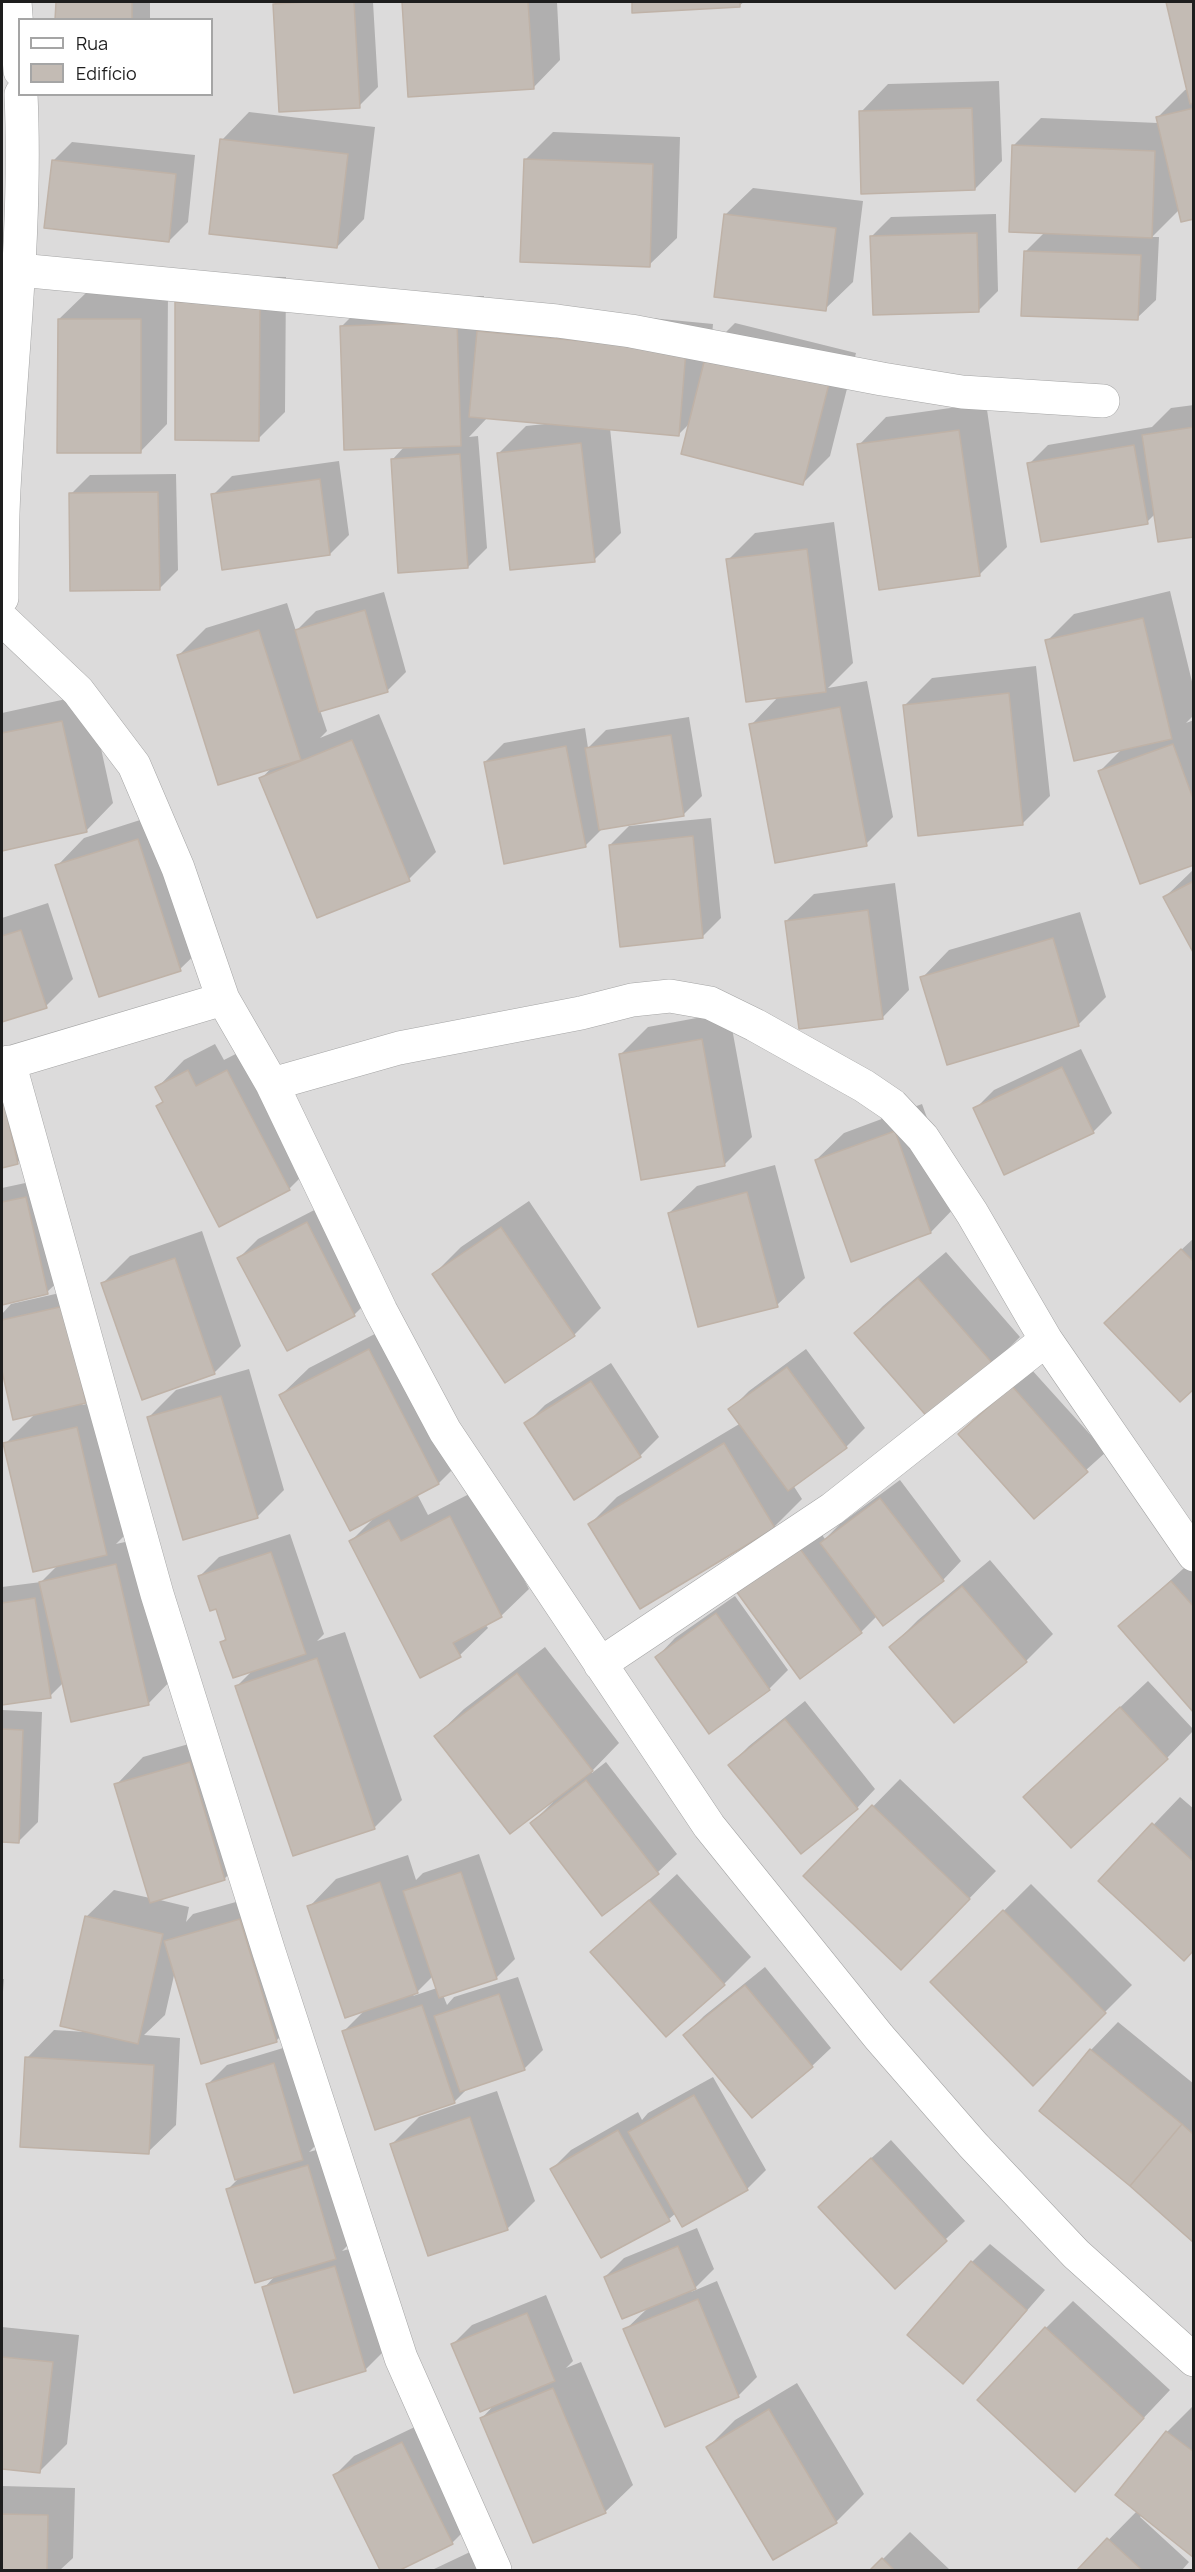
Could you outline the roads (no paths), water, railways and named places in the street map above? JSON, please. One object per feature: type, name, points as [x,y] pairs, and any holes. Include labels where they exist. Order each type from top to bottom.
[{"type":"street","points":[[15,2],[18,43]]},
{"type":"street","points":[[2,598],[4,490],[19,270],[23,142],[21,96]]},
{"type":"street","points":[[19,270],[557,321],[631,331],[882,380],[950,390],[1103,401]]},
{"type":"street","points":[[2,619],[78,691],[134,765],[178,868],[223,999],[272,1084],[381,1311],[445,1431],[709,1826],[879,2037],[973,2145],[1076,2254],[1194,2360]]},
{"type":"street","points":[[272,1084],[399,1048],[581,1013],[632,1000],[670,996],[710,1003],[755,1024],[864,1086],[892,1105],[923,1138],[972,1213],[1046,1340],[1194,1555]]},
{"type":"street","points":[[223,999],[5,1064],[157,1594],[269,1952],[401,2358],[495,2571]]},
{"type":"street","points":[[600,1664],[832,1509],[1046,1340]]}]
